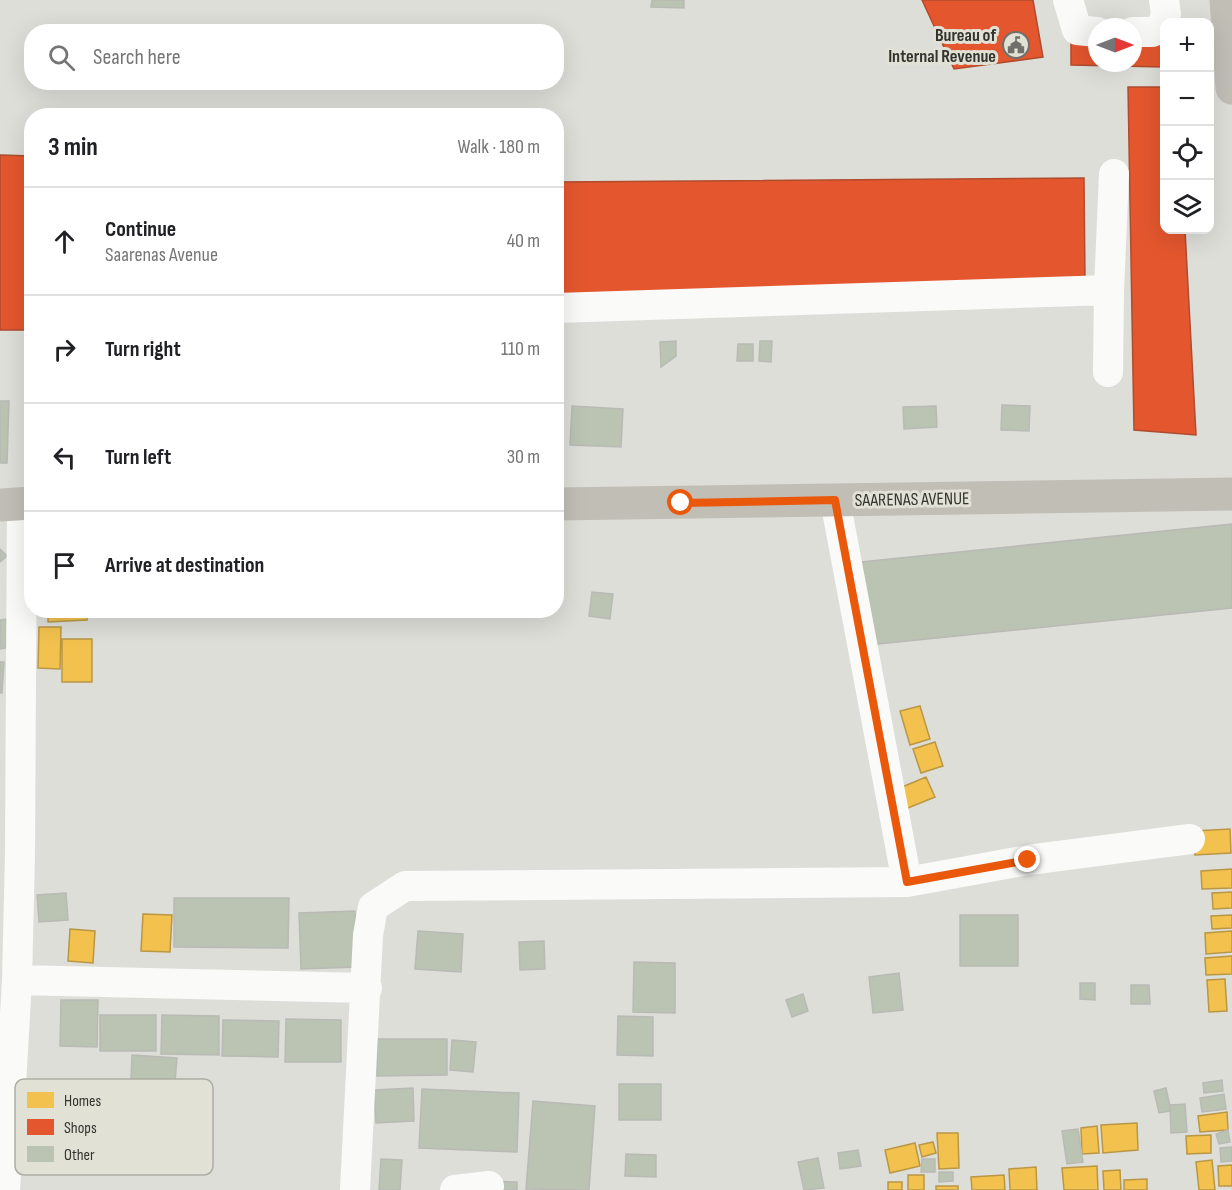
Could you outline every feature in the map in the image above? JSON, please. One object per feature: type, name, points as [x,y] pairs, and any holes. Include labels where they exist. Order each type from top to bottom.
[{"type":"main road","points":[[1226,0],[1232,88]]},
{"type":"main road","name":"SAARENAS AVENUE","points":[[564,504],[1232,494]]},
{"type":"street","points":[[1068,0],[1077,30],[1088,31]]},
{"type":"street","points":[[1142,32],[1152,32],[1162,27],[1166,14],[1164,0]]},
{"type":"street","points":[[1108,372],[1114,174]]},
{"type":"street","points":[[564,308],[1109,290]]},
{"type":"street","points":[[835,500],[907,882]]},
{"type":"street","points":[[5,1190],[17,981],[10,855],[18,504]]},
{"type":"street","points":[[356,1190],[368,935],[373,907],[405,886],[907,882],[1028,860],[1190,839]]},
{"type":"street","points":[[17,981],[367,988]]},
{"type":"street","points":[[455,1190],[489,1186]]},
{"type":"building: Homes","points":[[48,618],[87,618],[87,620],[48,622]]},
{"type":"building: Homes","points":[[39,627],[61,627],[60,669],[38,668]]},
{"type":"building: Homes","points":[[62,639],[92,639],[92,682],[62,682]]},
{"type":"building: Homes","points":[[920,706],[930,739],[910,745],[900,711]]},
{"type":"building: Homes","points":[[935,742],[943,766],[921,773],[913,749]]},
{"type":"building: Homes","points":[[926,777],[935,797],[903,810],[895,790]]},
{"type":"building: Homes","points":[[1230,829],[1231,853],[1195,855],[1194,831]]},
{"type":"building: Homes","points":[[1232,869],[1232,888],[1202,889],[1201,871]]},
{"type":"building: Homes","points":[[1232,892],[1232,908],[1213,909],[1212,893]]},
{"type":"building: Homes","points":[[143,914],[172,915],[170,952],[141,951]]},
{"type":"building: Homes","points":[[1232,915],[1232,928],[1212,929],[1211,916]]},
{"type":"building: Homes","points":[[70,929],[95,931],[93,963],[68,961]]},
{"type":"building: Homes","points":[[1232,931],[1232,952],[1206,954],[1205,933]]},
{"type":"building: Homes","points":[[1232,956],[1232,974],[1206,975],[1205,958]]},
{"type":"building: Homes","points":[[1225,979],[1227,1011],[1209,1012],[1207,980]]},
{"type":"building: Homes","points":[[1227,1112],[1228,1130],[1200,1132],[1198,1116]]},
{"type":"building: Homes","points":[[1137,1123],[1138,1150],[1103,1153],[1101,1125]]},
{"type":"building: Homes","points":[[1097,1126],[1099,1153],[1082,1154],[1081,1128]]},
{"type":"building: Homes","points":[[937,1133],[958,1133],[959,1168],[939,1169]]},
{"type":"building: Homes","points":[[1211,1135],[1211,1153],[1187,1154],[1186,1136]]},
{"type":"building: Homes","points":[[933,1142],[936,1153],[922,1157],[919,1145]]},
{"type":"building: Homes","points":[[915,1143],[920,1166],[890,1173],[885,1150]]},
{"type":"building: Homes","points":[[1212,1160],[1215,1190],[1199,1190],[1196,1162]]},
{"type":"building: Homes","points":[[1232,1165],[1232,1186],[1219,1186],[1218,1166]]},
{"type":"building: Homes","points":[[1097,1166],[1098,1190],[1064,1190],[1062,1168]]},
{"type":"building: Homes","points":[[1036,1167],[1037,1190],[1010,1190],[1009,1169]]},
{"type":"building: Homes","points":[[1120,1170],[1121,1190],[1104,1190],[1103,1171]]},
{"type":"building: Homes","points":[[908,1175],[924,1175],[924,1190],[908,1190]]},
{"type":"building: Homes","points":[[1004,1175],[1005,1190],[972,1190],[971,1177]]},
{"type":"building: Homes","points":[[1147,1179],[1147,1190],[1124,1190],[1124,1180]]},
{"type":"building: Homes","points":[[888,1182],[902,1182],[902,1190],[888,1190]]},
{"type":"building: Homes","points":[[936,1186],[958,1186],[958,1190],[936,1190]]},
{"type":"building: Shops","points":[[922,0],[1033,0],[1043,57],[954,69]]},
{"type":"building: Shops","points":[[1071,40],[1088,41],[1088,65],[1071,65]]},
{"type":"building: Shops","points":[[1142,42],[1160,43],[1160,67],[1142,67]]},
{"type":"building: Shops","points":[[1128,87],[1160,87],[1160,234],[1185,234],[1196,435],[1134,430]]},
{"type":"building: Shops","points":[[0,155],[24,156],[24,330],[0,330]]},
{"type":"building: Shops","points":[[1084,178],[1085,280],[564,297],[564,182]]},
{"type":"building: Other","points":[[652,0],[684,0],[684,8],[651,7]]},
{"type":"building: Other","points":[[676,341],[676,356],[661,367],[660,342]]},
{"type":"building: Other","points":[[760,341],[772,341],[771,362],[759,361]]},
{"type":"building: Other","points":[[738,344],[753,344],[753,361],[737,361]]},
{"type":"building: Other","points":[[0,401],[9,401],[7,463],[0,463]]},
{"type":"building: Other","points":[[1002,405],[1030,406],[1029,431],[1001,430]]},
{"type":"building: Other","points":[[572,406],[623,409],[621,447],[570,445]]},
{"type":"building: Other","points":[[936,406],[937,427],[904,429],[903,407]]},
{"type":"building: Other","points":[[1232,524],[1232,608],[869,645],[861,562]]},
{"type":"building: Other","points":[[0,549],[7,556],[0,562]]},
{"type":"building: Other","points":[[592,592],[613,594],[610,619],[589,616]]},
{"type":"building: Other","points":[[7,619],[11,647],[0,649],[0,620]]},
{"type":"building: Other","points":[[0,662],[4,662],[2,693],[0,693]]},
{"type":"building: Other","points":[[66,893],[68,920],[39,922],[37,895]]},
{"type":"building: Other","points":[[174,898],[289,898],[288,948],[174,947]]},
{"type":"building: Other","points":[[355,911],[357,967],[301,969],[299,913]]},
{"type":"building: Other","points":[[960,915],[1018,915],[1018,966],[960,966]]},
{"type":"building: Other","points":[[418,931],[463,934],[461,972],[415,969]]},
{"type":"building: Other","points":[[544,941],[545,969],[520,970],[519,942]]},
{"type":"building: Other","points":[[634,962],[675,963],[675,1013],[633,1012]]},
{"type":"building: Other","points":[[899,973],[903,1010],[873,1013],[869,977]]},
{"type":"building: Other","points":[[1080,983],[1095,983],[1095,1000],[1080,999]]},
{"type":"building: Other","points":[[1131,985],[1149,985],[1150,1004],[1131,1004]]},
{"type":"building: Other","points":[[803,994],[808,1011],[792,1017],[786,1000]]},
{"type":"building: Other","points":[[61,1000],[98,1000],[97,1047],[60,1046]]},
{"type":"building: Other","points":[[100,1015],[156,1015],[156,1051],[100,1051]]},
{"type":"building: Other","points":[[162,1015],[219,1016],[219,1055],[161,1054]]},
{"type":"building: Other","points":[[618,1016],[653,1017],[653,1056],[617,1055]]},
{"type":"building: Other","points":[[286,1019],[341,1020],[341,1062],[285,1062]]},
{"type":"building: Other","points":[[223,1020],[279,1021],[278,1057],[222,1056]]},
{"type":"building: Other","points":[[377,1039],[447,1039],[447,1075],[377,1076]]},
{"type":"building: Other","points":[[452,1040],[476,1042],[473,1072],[450,1070]]},
{"type":"building: Other","points":[[132,1055],[177,1058],[175,1079],[131,1079]]},
{"type":"building: Other","points":[[1222,1080],[1223,1091],[1204,1093],[1203,1083]]},
{"type":"building: Other","points":[[619,1084],[661,1084],[661,1120],[619,1120]]},
{"type":"building: Other","points":[[413,1088],[414,1121],[376,1123],[374,1090]]},
{"type":"building: Other","points":[[1166,1088],[1171,1111],[1159,1113],[1154,1091]]},
{"type":"building: Other","points":[[422,1089],[519,1093],[517,1152],[419,1148]]},
{"type":"building: Other","points":[[1224,1094],[1226,1109],[1202,1112],[1200,1098]]},
{"type":"building: Other","points":[[533,1101],[595,1106],[589,1190],[526,1189]]},
{"type":"building: Other","points":[[1185,1104],[1187,1132],[1171,1133],[1170,1105]]},
{"type":"building: Other","points":[[1078,1129],[1083,1162],[1067,1164],[1062,1131]]},
{"type":"building: Other","points":[[1228,1130],[1230,1142],[1219,1144],[1216,1134]]},
{"type":"building: Other","points":[[1232,1147],[1232,1161],[1221,1162],[1220,1148]]},
{"type":"building: Other","points":[[858,1150],[861,1166],[840,1169],[838,1153]]},
{"type":"building: Other","points":[[626,1154],[656,1155],[656,1177],[625,1176]]},
{"type":"building: Other","points":[[818,1158],[824,1188],[804,1190],[798,1162]]},
{"type":"building: Other","points":[[381,1159],[402,1160],[400,1190],[379,1190]]},
{"type":"building: Other","points":[[922,1159],[935,1159],[935,1172],[921,1172]]},
{"type":"building: Other","points":[[939,1172],[953,1172],[953,1181],[939,1182]]},
{"type":"building: Other","points":[[491,1181],[517,1182],[517,1190],[491,1190]]},
{"type":"place","name":"Bureau of Internal Revenue","points":[[1016,45]]},
{"type":"route","points":[[681,503],[835,500],[907,882],[1028,860]]}]
